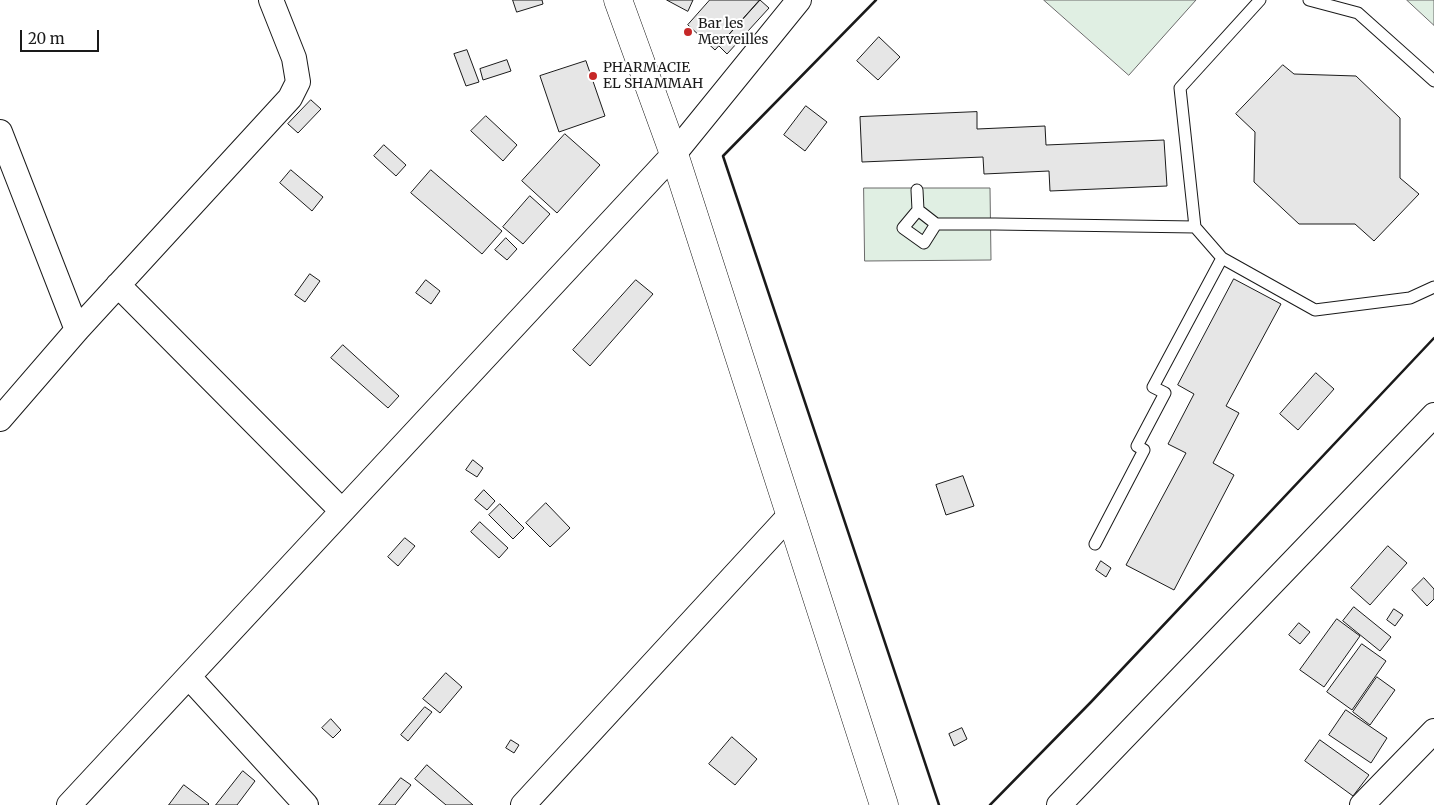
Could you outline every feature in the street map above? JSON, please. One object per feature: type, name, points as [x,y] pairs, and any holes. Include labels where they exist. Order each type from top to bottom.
[{"type":"street","points":[[3,411],[290,98],[298,82],[294,58],[271,0]]},
{"type":"street","points":[[618,0],[674,154],[884,805]]},
{"type":"street","points":[[68,805],[674,154],[799,0]]},
{"type":"street","points":[[0,132],[77,330]]},
{"type":"street","points":[[118,285],[342,511]]},
{"type":"street","points":[[1060,805],[1434,415]]},
{"type":"street","points":[[524,805],[791,514]]},
{"type":"street","points":[[189,677],[306,805]]},
{"type":"street","points":[[1362,805],[1434,731]]},
{"type":"lane","points":[[1260,0],[1180,88],[1195,227],[1222,258],[1314,310],[1410,298],[1434,287]]},
{"type":"lane","points":[[1309,0],[1358,13],[1434,81]]},
{"type":"lane","points":[[916,190],[918,210],[903,228],[924,243],[936,224]]},
{"type":"lane","points":[[918,210],[936,224],[1195,227]]},
{"type":"lane","points":[[1095,544],[1144,450],[1136,446],[1165,393],[1153,387],[1222,258]]},
{"type":"green space","points":[[1044,0],[1196,0],[1129,75]]},
{"type":"green space","points":[[1407,0],[1434,0],[1434,25]]},
{"type":"green space","points":[[864,188],[990,188],[991,260],[865,261]]},
{"type":"building","points":[[513,0],[542,0],[543,4],[517,12]]},
{"type":"building","points":[[667,0],[693,0],[688,11]]},
{"type":"building","points":[[710,0],[760,0],[715,50],[688,25]]},
{"type":"building","points":[[760,0],[769,8],[727,54],[719,46]]},
{"type":"building","points":[[879,37],[900,57],[878,80],[857,61]]},
{"type":"building","points":[[467,50],[479,82],[466,86],[454,54]]},
{"type":"building","points":[[507,60],[511,71],[483,80],[480,69]]},
{"type":"building","points":[[586,61],[605,116],[559,132],[540,76]]},
{"type":"building","points":[[1283,65],[1294,74],[1356,76],[1400,118],[1400,178],[1419,194],[1374,241],[1355,224],[1299,224],[1254,182],[1255,132],[1236,114]]},
{"type":"building","points":[[311,100],[321,109],[298,133],[288,124]]},
{"type":"building","points":[[806,106],[827,122],[805,151],[784,135]]},
{"type":"building","points":[[977,112],[977,129],[1045,126],[1046,145],[1164,140],[1167,186],[1050,191],[1049,171],[984,174],[983,157],[862,162],[860,117]]},
{"type":"building","points":[[486,116],[517,145],[503,161],[471,131]]},
{"type":"building","points":[[565,134],[600,165],[557,213],[522,181]]},
{"type":"building","points":[[384,145],[406,165],[396,176],[374,156]]},
{"type":"building","points":[[291,170],[323,197],[312,211],[280,183]]},
{"type":"building","points":[[431,170],[502,231],[482,254],[411,193]]},
{"type":"building","points":[[530,196],[550,214],[523,244],[503,227]]},
{"type":"building","points":[[506,238],[517,249],[507,260],[495,250]]},
{"type":"building","points":[[310,274],[320,281],[305,302],[295,295]]},
{"type":"building","points":[[1234,279],[1281,304],[1226,406],[1239,413],[1213,463],[1234,475],[1174,590],[1126,565],[1186,453],[1168,444],[1194,394],[1178,385]]},
{"type":"building","points":[[426,280],[440,291],[431,304],[416,293]]},
{"type":"building","points":[[636,280],[653,294],[590,366],[573,350]]},
{"type":"building","points":[[343,345],[399,396],[388,408],[331,358]]},
{"type":"building","points":[[1316,373],[1334,389],[1298,430],[1280,414]]},
{"type":"building","points":[[473,460],[483,468],[477,477],[466,470]]},
{"type":"building","points":[[963,476],[974,506],[946,515],[936,485]]},
{"type":"building","points":[[484,490],[495,501],[487,510],[475,500]]},
{"type":"building","points":[[546,503],[570,528],[550,547],[526,523]]},
{"type":"building","points":[[500,504],[524,528],[513,539],[489,515]]},
{"type":"building","points":[[480,522],[508,548],[499,558],[471,532]]},
{"type":"building","points":[[405,538],[415,546],[398,566],[388,557]]},
{"type":"building","points":[[1388,546],[1407,563],[1370,605],[1351,588]]},
{"type":"building","points":[[1101,561],[1111,568],[1106,577],[1096,570]]},
{"type":"building","points":[[1424,578],[1434,589],[1434,599],[1427,606],[1412,590]]},
{"type":"building","points":[[1354,607],[1391,637],[1380,651],[1343,621]]},
{"type":"building","points":[[1394,609],[1403,615],[1395,626],[1387,620]]},
{"type":"building","points":[[1337,619],[1360,636],[1324,687],[1300,670]]},
{"type":"building","points":[[1299,623],[1310,632],[1300,644],[1289,635]]},
{"type":"building","points":[[1362,644],[1386,661],[1352,710],[1327,692]]},
{"type":"building","points":[[446,673],[462,687],[440,713],[423,699]]},
{"type":"building","points":[[1377,677],[1395,690],[1370,725],[1353,712]]},
{"type":"building","points":[[425,707],[432,712],[408,741],[401,735]]},
{"type":"building","points":[[1346,710],[1387,738],[1371,763],[1329,735]]},
{"type":"building","points":[[331,719],[341,730],[333,738],[322,728]]},
{"type":"building","points":[[962,728],[967,739],[954,746],[949,734]]},
{"type":"building","points":[[732,737],[757,759],[735,785],[709,764]]},
{"type":"building","points":[[511,740],[519,745],[514,753],[506,748]]},
{"type":"building","points":[[1320,740],[1369,775],[1353,796],[1305,761]]},
{"type":"building","points":[[427,765],[473,805],[446,805],[415,779]]},
{"type":"building","points":[[243,771],[255,781],[237,805],[216,805]]},
{"type":"building","points":[[401,778],[411,785],[395,805],[379,805]]},
{"type":"building","points":[[184,785],[209,804],[169,805]]},
{"type":"wall","points":[[876,0],[723,156],[939,805]]},
{"type":"wall","points":[[990,805],[1091,702],[1434,338]]},
{"type":"place","name":"Bar les Merveilles","points":[[688,32]]},
{"type":"place","name":"PHARMACIE EL SHAMMAH","points":[[593,76]]}]
